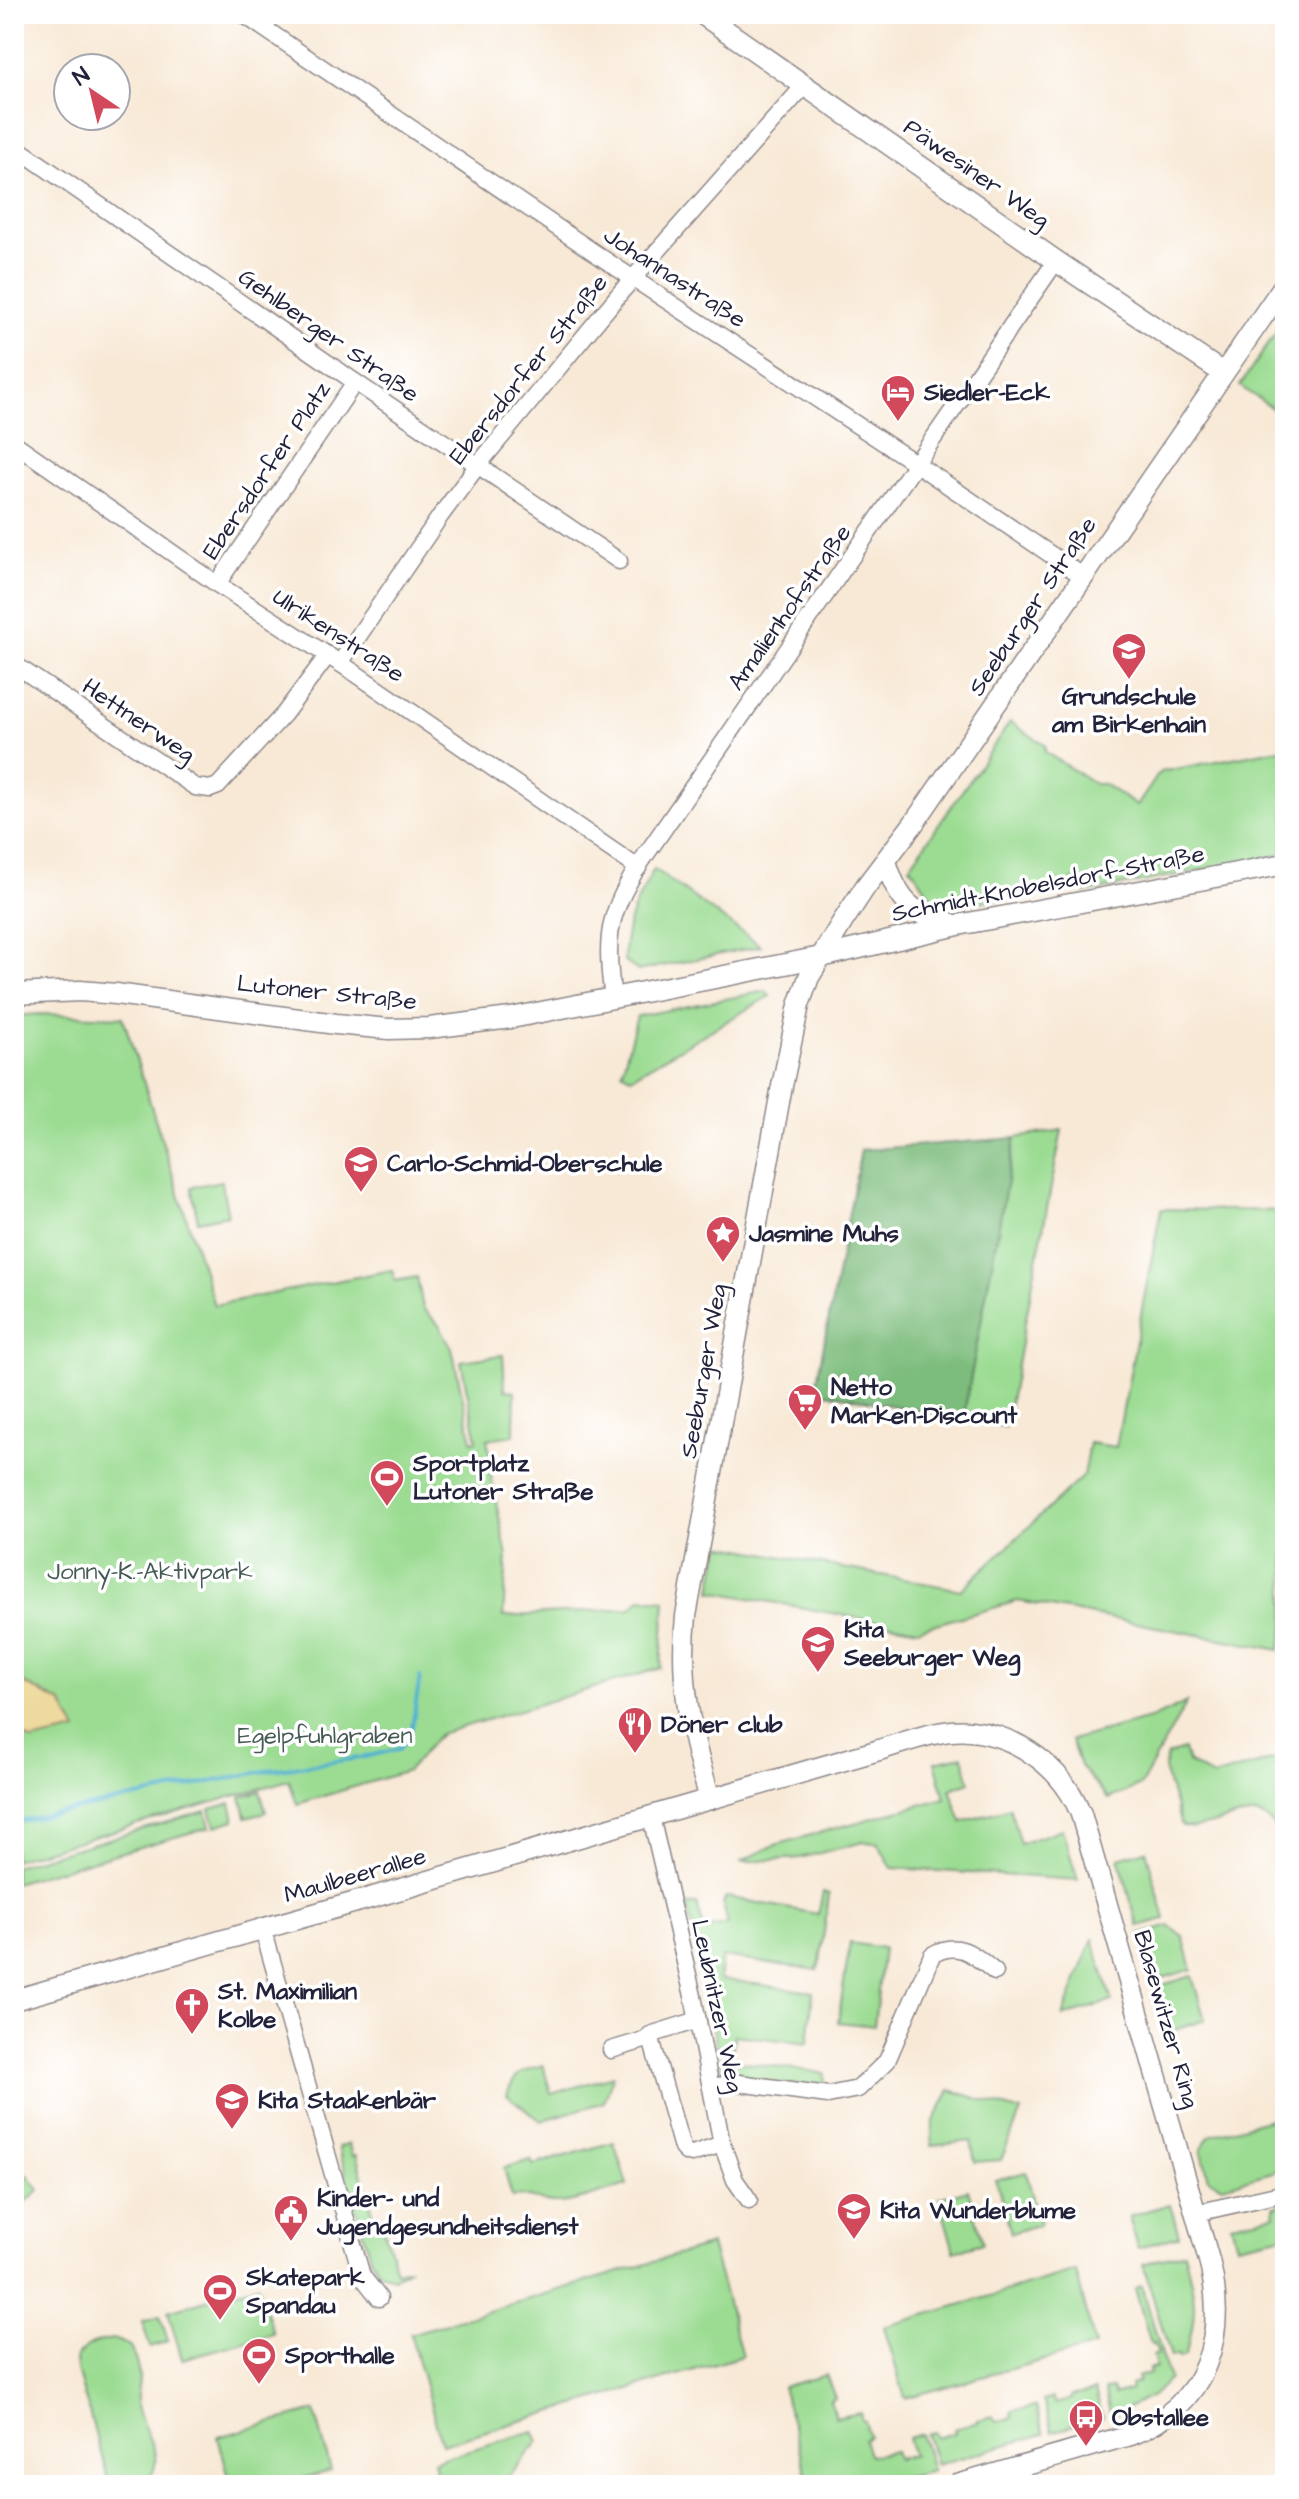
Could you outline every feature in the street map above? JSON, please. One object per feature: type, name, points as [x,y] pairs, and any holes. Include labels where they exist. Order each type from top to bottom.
[{"type":"street","name":"Johannastraße","points":[[243,14],[617,268],[1084,577]]},
{"type":"street","name":"Päwesiner Weg","points":[[702,14],[1056,261],[1223,373]]},
{"type":"street","name":"Ebersdorfer Straße","points":[[334,659],[478,465],[634,278],[804,86]]},
{"type":"street","name":"Gehlberger Straße","points":[[14,146],[619,561]]},
{"type":"street","name":"Amalienhofstraße","points":[[613,997],[608,966],[609,936],[619,898],[1056,261]]},
{"type":"street","name":"Seeburger Straße","points":[[821,957],[866,886],[1084,577],[1285,284]]},
{"type":"street","name":"Ebersdorfer Platz","points":[[217,584],[355,382]]},
{"type":"street","name":"Ulrikenstraße","points":[[14,443],[638,868]]},
{"type":"street","name":"Hettnerweg","points":[[14,664],[195,787],[210,789],[218,786],[334,659]]},
{"type":"street","points":[[886,861],[899,895],[913,909],[928,919],[958,925]]},
{"type":"street","name":"Schmidt-Knobelsdorf-Straße","points":[[821,957],[958,925],[1285,864]]},
{"type":"street","name":"Lutoner Straße","points":[[14,994],[80,991],[336,1024],[389,1029],[429,1028],[488,1021],[821,957]]},
{"type":"street","name":"Seeburger Weg","points":[[710,1799],[685,1696],[682,1658],[687,1603],[781,1091],[799,1005],[809,977],[821,957]]},
{"type":"street","name":"Blasewitzer Ring","points":[[710,1799],[896,1745],[970,1731],[1026,1749],[1054,1771],[1065,1784],[1081,1814],[1214,2280],[1215,2339],[1204,2368],[1180,2402],[1156,2421],[1130,2435],[957,2485]]},
{"type":"street","name":"Maulbeerallee","points":[[14,2000],[710,1799]]},
{"type":"street","name":"Leubnitzer Weg","points":[[651,1817],[698,2020],[722,2144],[735,2180],[749,2200]]},
{"type":"street","points":[[263,1929],[362,2276],[379,2298]]},
{"type":"street","points":[[711,2087],[739,2083],[828,2095],[858,2089],[887,2061],[932,1955],[945,1947],[962,1949],[995,1972]]},
{"type":"street","points":[[698,2020],[650,2035],[682,2148],[692,2154],[722,2144]]},
{"type":"street","points":[[611,2050],[651,2038]]},
{"type":"street","points":[[1196,2213],[1285,2193]]},
{"type":"green space","points":[[1285,319],[1285,417],[1240,386]]},
{"type":"green space","points":[[1010,722],[1045,745],[1045,752],[1137,806],[1160,772],[1285,748],[1285,854],[1084,893],[1077,879],[1060,886],[959,906],[958,901],[935,902],[910,866]]},
{"type":"green space","points":[[654,869],[761,946],[638,971],[624,961],[632,913]]},
{"type":"green space","points":[[766,991],[770,996],[631,1077],[622,1071],[637,1016]]},
{"type":"green space","name":"Jonny-K.-Aktivpark","points":[[14,1016],[123,1017],[214,1305],[392,1270],[395,1281],[417,1277],[423,1308],[439,1325],[452,1348],[472,1441],[477,1440],[461,1361],[503,1355],[505,1390],[515,1391],[514,1435],[487,1439],[491,1460],[488,1462],[507,1556],[503,1617],[631,1608],[641,1598],[665,1600],[661,1668],[439,1734],[408,1771],[297,1804],[289,1780],[14,1860]]},
{"type":"green space","points":[[1062,1130],[1005,1427],[963,1419],[1015,1138]]},
{"type":"green space","points":[[1015,1138],[963,1419],[815,1391],[861,1150]]},
{"type":"green space","points":[[221,1181],[228,1215],[198,1221],[191,1187]]},
{"type":"green space","points":[[1161,1209],[1285,1211],[1285,1622],[1280,1650],[1018,1601],[918,1629],[711,1591],[720,1545],[961,1590],[1083,1476],[1089,1443],[1116,1447]]},
{"type":"green space","points":[[1187,1702],[1141,1785],[1108,1799],[1080,1766],[1071,1740],[1153,1718]]},
{"type":"green space","points":[[1184,1750],[1188,1762],[1213,1777],[1285,1756],[1285,1857],[1274,1828],[1261,1816],[1241,1816],[1196,1828],[1181,1825],[1164,1769],[1167,1755]]},
{"type":"green space","points":[[963,1756],[970,1782],[950,1789],[962,1822],[1010,1808],[1020,1844],[1062,1829],[1078,1880],[892,1868],[878,1843],[863,1842],[800,1858],[740,1862],[775,1845],[945,1798],[935,1762]]},
{"type":"green space","points":[[260,1791],[266,1812],[246,1817],[241,1797]]},
{"type":"green space","points":[[231,1803],[235,1820],[215,1826],[210,1809]]},
{"type":"green space","points":[[206,1811],[210,1827],[14,1883],[14,1866]]},
{"type":"green space","points":[[1146,1850],[1165,1919],[1138,1926],[1119,1858]]},
{"type":"green space","points":[[823,1892],[829,1894],[817,1970],[722,1957],[719,1979],[813,1992],[808,2043],[734,2035],[732,2061],[825,2073],[824,2087],[724,2079],[719,2058],[726,2058],[725,2047],[717,2047],[687,1906],[697,1904],[704,1929],[728,1924],[723,1904],[726,1897],[818,1914]]},
{"type":"green space","points":[[1169,1926],[1183,1936],[1192,1969],[1153,1981],[1140,1935]]},
{"type":"green space","points":[[1093,1939],[1112,2001],[1063,2017]]},
{"type":"green space","points":[[850,1943],[883,1948],[874,2026],[838,2022]]},
{"type":"green space","points":[[1192,1976],[1205,2020],[1168,2032],[1155,1987]]},
{"type":"green space","points":[[543,2065],[551,2094],[613,2076],[604,2102],[541,2121],[507,2095],[520,2074]]},
{"type":"green space","points":[[950,2090],[1021,2112],[1001,2160],[975,2162],[971,2141],[932,2146],[933,2123]]},
{"type":"green space","points":[[1270,2119],[1282,2125],[1285,2136],[1283,2169],[1223,2186],[1209,2179],[1201,2149],[1209,2136]]},
{"type":"green space","points":[[614,2142],[627,2185],[565,2202],[512,2197],[504,2168],[531,2160],[533,2165]]},
{"type":"green space","points":[[349,2144],[352,2156],[356,2155],[375,2219],[381,2218],[396,2271],[410,2268],[393,2278],[378,2271],[370,2257],[338,2147]]},
{"type":"green space","points":[[1026,2172],[1040,2224],[1011,2233],[996,2180]]},
{"type":"green space","points":[[28,2175],[39,2190],[14,2213],[14,2179]]},
{"type":"green space","points":[[968,2190],[983,2243],[954,2251],[939,2198]]},
{"type":"green space","points":[[1170,2204],[1179,2236],[1138,2248],[1129,2216]]},
{"type":"green space","points":[[1285,2204],[1285,2235],[1237,2245],[1231,2224],[1275,2215],[1274,2206]]},
{"type":"green space","points":[[711,2245],[742,2356],[442,2444],[410,2334]]},
{"type":"green space","points":[[1184,2252],[1193,2292],[1194,2315],[1185,2356],[1179,2358],[1178,2355],[1171,2357],[1143,2264]]},
{"type":"green space","points":[[1076,2271],[1095,2346],[905,2398],[884,2327]]},
{"type":"green space","name":"Skatepark Spandau","points":[[258,2285],[273,2334],[182,2359],[168,2311]]},
{"type":"green space","points":[[1142,2285],[1169,2379],[1152,2396],[1111,2416],[1104,2390],[1112,2389],[1114,2395],[1131,2390],[1130,2385],[1139,2382],[1137,2377],[1150,2373],[1149,2369],[1156,2367],[1153,2356],[1158,2354],[1154,2343],[1151,2344],[1135,2288]]},
{"type":"green space","points":[[160,2316],[168,2341],[150,2347],[142,2321]]},
{"type":"green space","points":[[113,2339],[130,2346],[133,2353],[139,2377],[139,2413],[155,2456],[151,2476],[141,2485],[116,2485],[108,2478],[77,2370],[76,2358],[83,2350],[97,2342]]},
{"type":"green space","points":[[826,2375],[835,2398],[830,2400],[835,2418],[860,2413],[862,2421],[865,2421],[869,2436],[864,2439],[869,2456],[895,2451],[897,2459],[913,2455],[908,2438],[922,2434],[932,2471],[877,2485],[809,2485],[782,2387]]},
{"type":"green space","points":[[1095,2391],[1103,2418],[1052,2432],[1043,2400],[1052,2397],[1055,2404],[1072,2399],[1071,2396]]},
{"type":"green space","points":[[1036,2407],[1044,2434],[936,2465],[927,2434],[934,2432],[937,2438],[955,2433],[954,2429],[978,2420],[993,2416],[996,2422],[1013,2417],[1012,2411]]},
{"type":"green space","points":[[315,2411],[331,2471],[278,2485],[231,2485],[218,2437]]},
{"type":"green space","points":[[534,2431],[539,2441],[502,2485],[440,2485],[433,2461]]},
{"type":"sand","points":[[14,1678],[62,1703],[77,1731],[32,1741],[14,1729]]},
{"type":"waterway","name":"Egelpfuhlgraben","points":[[14,1822],[270,1770],[360,1758],[399,1749],[412,1727],[420,1677]]},
{"type":"place","name":"Siedler-Eck","points":[[898,423]]},
{"type":"place","name":"Grundschule am Birkenhain","points":[[1129,681]]},
{"type":"place","name":"Carlo-Schmid-Oberschule","points":[[361,1194]]},
{"type":"place","name":"Jasmine Muhs","points":[[723,1264]]},
{"type":"place","name":"Netto Marken-Discount","points":[[805,1432]]},
{"type":"place","name":"Sportplatz Lutoner Straße","points":[[387,1508]]},
{"type":"place","name":"Kita Seeburger Weg","points":[[818,1674]]},
{"type":"place","name":"Döner club","points":[[635,1755]]},
{"type":"place","name":"St. Maximilian Kolbe","points":[[192,2036]]},
{"type":"place","name":"Kita Staakenbär","points":[[232,2131]]},
{"type":"place","name":"Kita Wunderblume","points":[[854,2241]]},
{"type":"place","name":"Kinder- und Jugendgesundheitsdienst","points":[[291,2243]]},
{"type":"place","name":"Skatepark Spandau","points":[[220,2322]]},
{"type":"place","name":"Sporthalle","points":[[259,2386]]},
{"type":"place","name":"Obstallee","points":[[1086,2448]]}]
